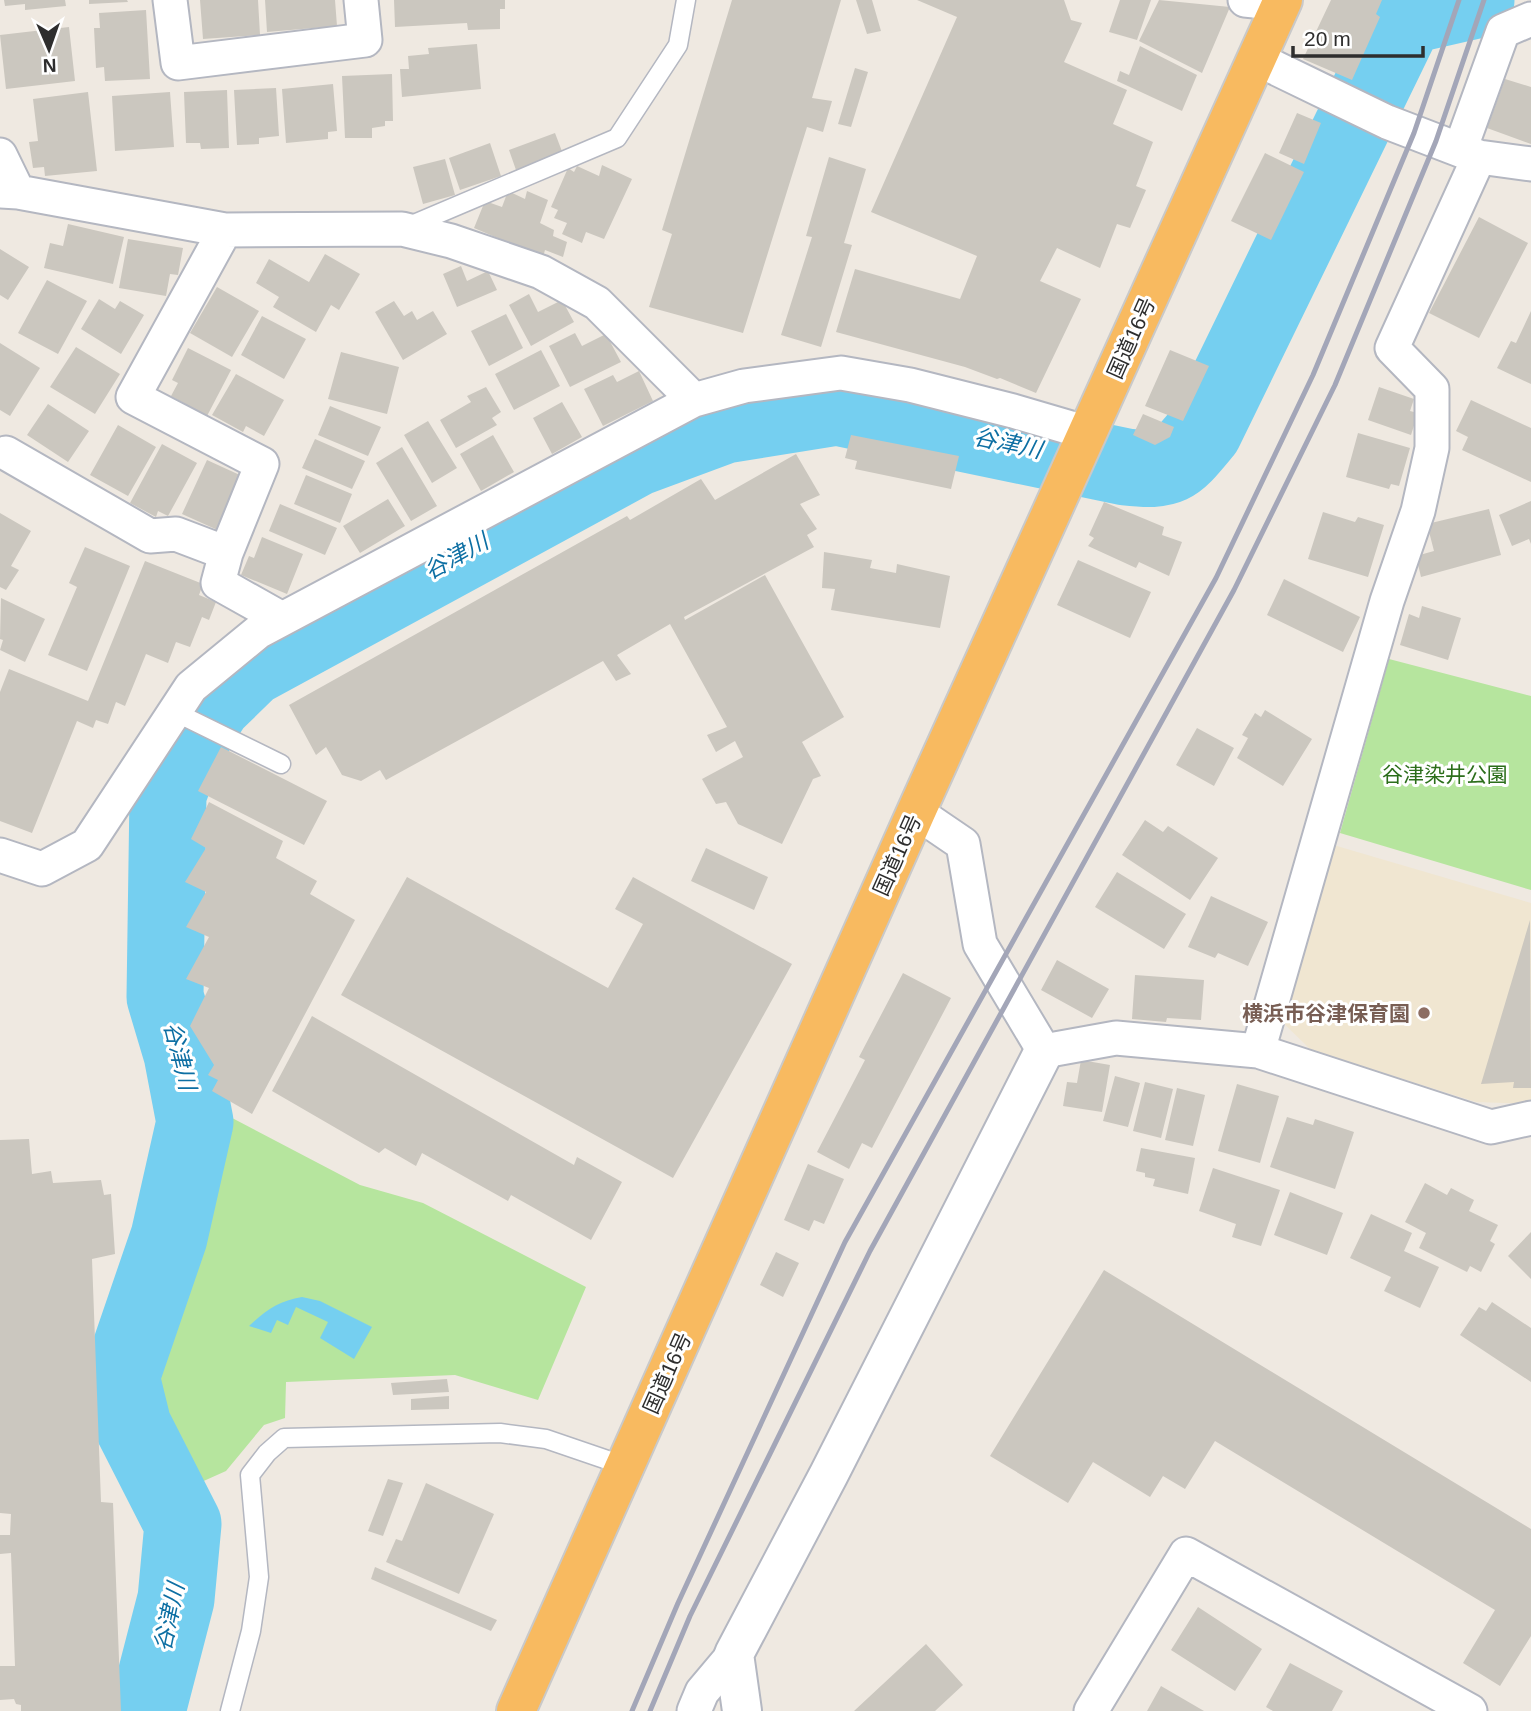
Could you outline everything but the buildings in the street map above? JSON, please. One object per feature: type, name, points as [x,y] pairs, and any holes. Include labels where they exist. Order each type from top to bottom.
[{"type":"highway","name":"国道16号","points":[[516,1711],[916,812],[1257,60],[1270,1]]},
{"type":"street","points":[[170,0],[178,63],[365,40],[361,0]]},
{"type":"street","points":[[1258,1051],[1387,601],[1418,511],[1432,448],[1432,388],[1392,348],[1470,154],[1503,31],[1531,19]]},
{"type":"street","points":[[1257,60],[1387,122],[1470,154],[1531,164]]},
{"type":"street","points":[[0,155],[9,192],[225,230],[402,229],[451,241],[541,272],[597,303],[694,400]]},
{"type":"street","points":[[225,230],[133,397],[262,464],[226,553],[218,583],[282,620]]},
{"type":"street","points":[[0,855],[42,869],[87,845],[191,687],[258,632],[694,400],[744,386],[841,373],[936,392],[1086,437]]},
{"type":"street","points":[[6,453],[150,536],[176,534],[226,553]]},
{"type":"street","points":[[916,812],[963,844],[980,944],[1044,1051]]},
{"type":"street","points":[[1044,1051],[1116,1038],[1258,1051],[1491,1127],[1531,1118]]},
{"type":"street","points":[[694,1711],[702,1692],[734,1654],[829,1474],[1044,1051]]},
{"type":"street","points":[[1091,1711],[1186,1554],[1471,1711]]},
{"type":"street","points":[[734,1654],[742,1711]]},
{"type":"lane","points":[[402,229],[617,138],[678,45],[686,0]]},
{"type":"lane","points":[[175,712],[281,764]]},
{"type":"lane","points":[[230,1711],[251,1631],[259,1577],[250,1475],[267,1452],[284,1438],[500,1433],[546,1439],[625,1466]]},
{"type":"shaded area","points":[[1330,844],[1531,903],[1531,1104],[1476,1102],[1311,1050],[1276,1016]]},
{"type":"green space","name":"谷津染井公園","points":[[1389,659],[1531,696],[1531,890],[1340,833]]},
{"type":"green space","points":[[215,1109],[360,1185],[423,1203],[586,1287],[538,1400],[455,1375],[286,1382],[285,1418],[264,1425],[226,1471],[188,1488],[175,1468],[134,1378],[185,1235]]},
{"type":"water","points":[[302,1297],[320,1301],[372,1327],[354,1359],[320,1338],[328,1322],[296,1307],[288,1325],[277,1320],[271,1333],[249,1326],[273,1307]]},
{"type":"waterway","name":"谷津川","points":[[147,1711],[176,1599],[183,1524],[133,1426],[121,1377],[169,1237],[195,1122],[182,1054],[165,997],[168,794],[185,748],[213,704],[250,668],[636,458],[725,425],[837,407],[1126,467],[1154,468],[1171,464],[1179,459],[1204,431],[1406,16],[1476,0]]},
{"type":"railway","points":[[632,1711],[678,1603],[845,1242],[1216,578],[1313,375],[1414,133],[1459,0]]},
{"type":"railway","points":[[650,1711],[690,1616],[870,1251],[1234,590],[1335,385],[1436,141],[1484,0]]},
{"type":"place","name":"横浜市谷津保育園","points":[[1424,1013]]}]
